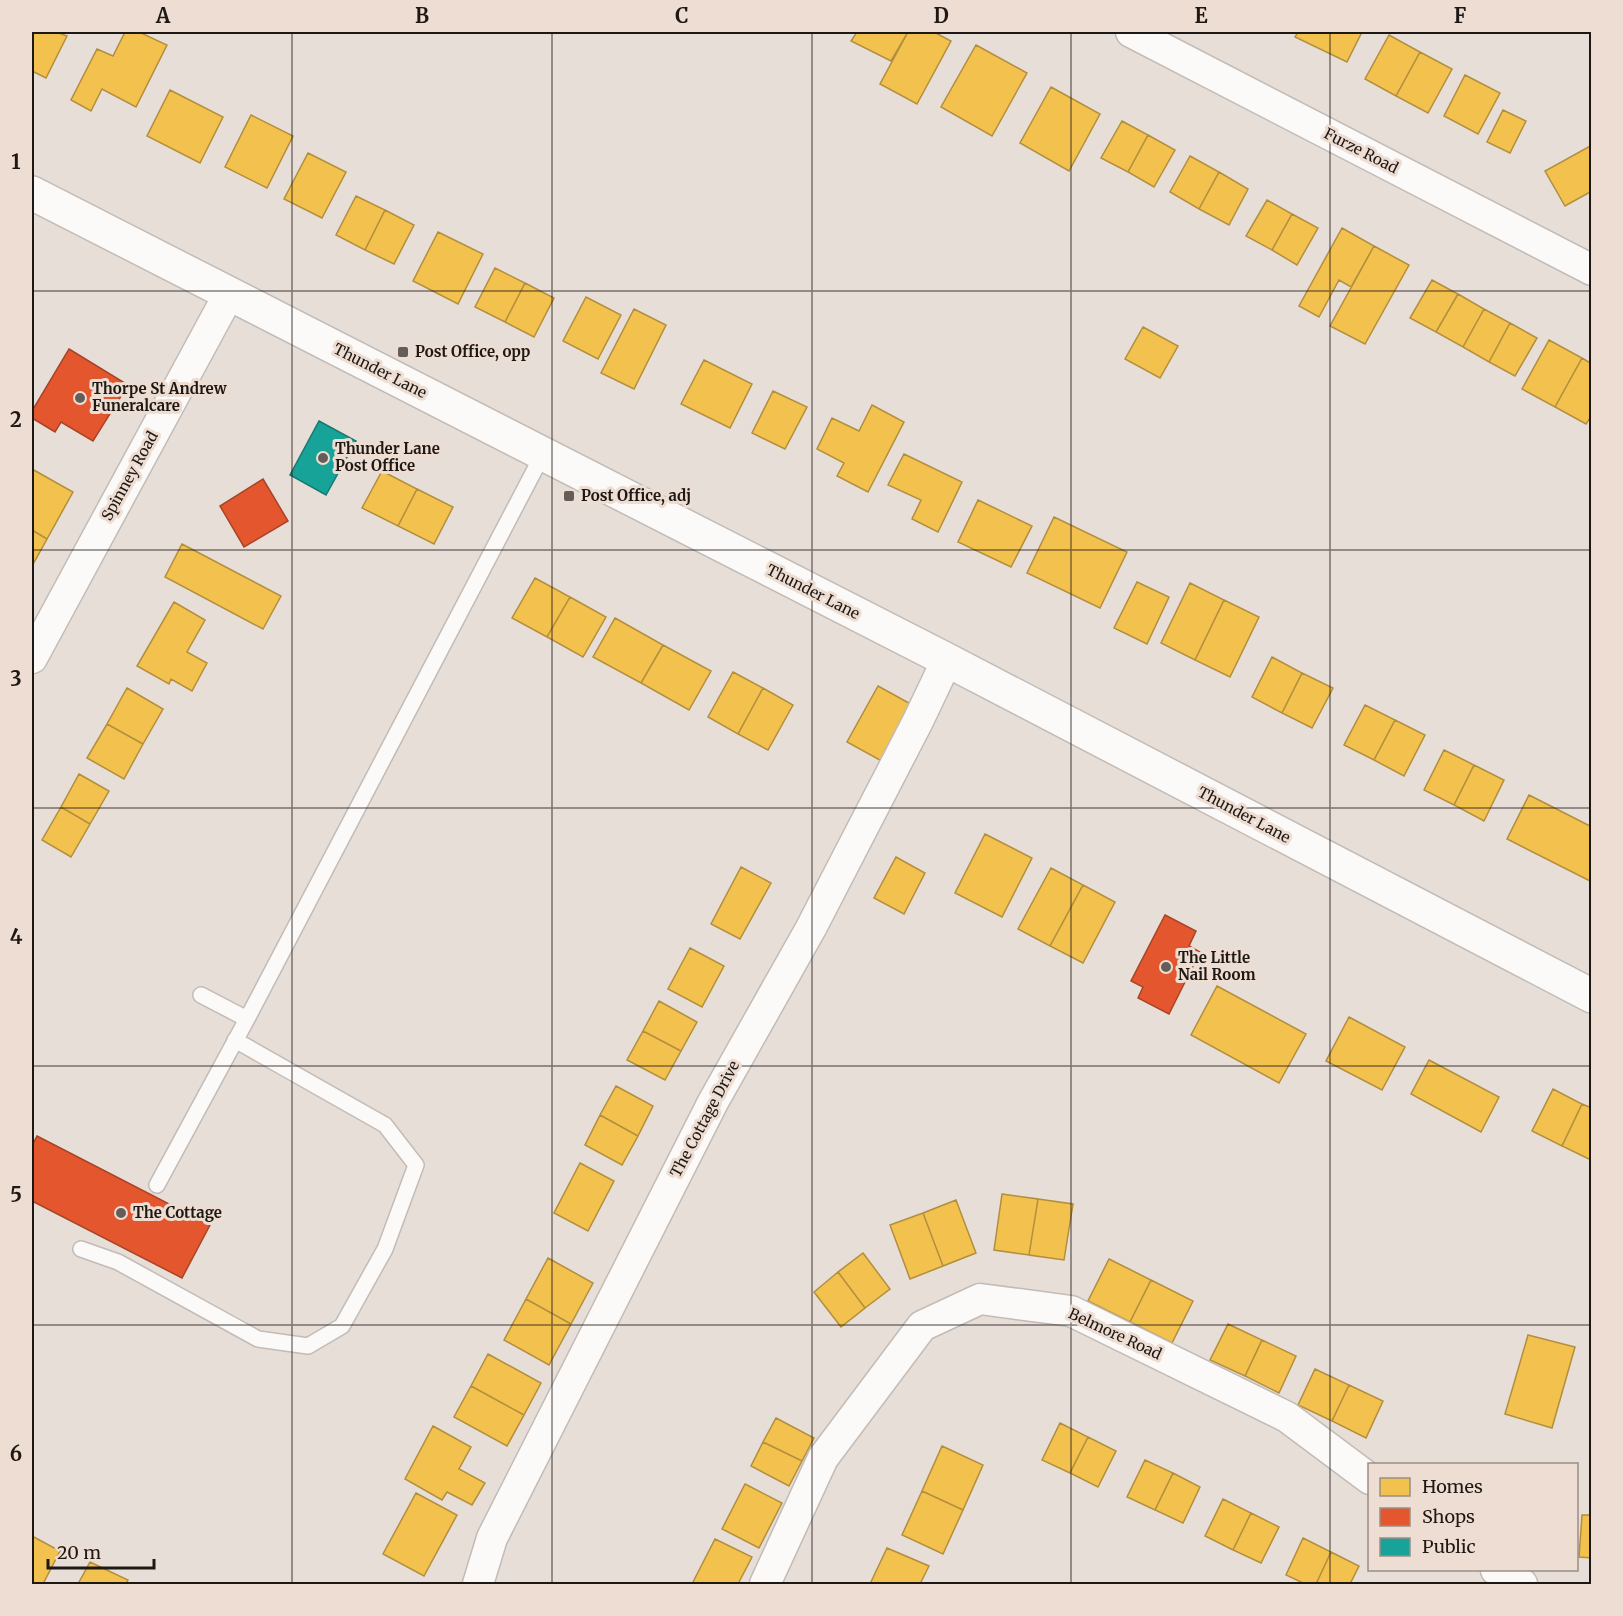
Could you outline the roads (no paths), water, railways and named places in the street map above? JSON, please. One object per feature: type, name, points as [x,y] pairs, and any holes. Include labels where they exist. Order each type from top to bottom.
[{"type":"street","name":"Furze Road","points":[[1131,32],[1592,270]]},
{"type":"street","name":"Thunder Lane","points":[[32,193],[946,660],[1592,996]]},
{"type":"street","name":"Spinney Road","points":[[32,658],[230,294]]},
{"type":"street","name":"The Cottage Drive","points":[[478,1584],[492,1538],[624,1277],[713,1102],[811,928],[918,721],[946,660]]},
{"type":"street","name":"Belmore Road","points":[[765,1584],[823,1458],[922,1326],[980,1299],[1071,1311],[1287,1417],[1368,1478]]},
{"type":"street","points":[[1499,1571],[1522,1584]]},
{"type":"lane","points":[[157,1185],[236,1040],[543,454]]},
{"type":"lane","points":[[201,995],[247,1019]]},
{"type":"lane","points":[[81,1249],[118,1262],[258,1339],[308,1346],[342,1326],[385,1249],[416,1165],[385,1125],[236,1040]]},
{"type":"place","name":"Post Office, opp","points":[[403,352]]},
{"type":"place","name":"Thorpe St Andrew Funeralcare","points":[[80,398]]},
{"type":"place","name":"Thunder Lane Post Office","points":[[323,458]]},
{"type":"place","name":"Post Office, adj","points":[[569,496]]},
{"type":"place","name":"The Little Nail Room","points":[[1166,967]]},
{"type":"place","name":"The Cottage","points":[[121,1213]]}]
